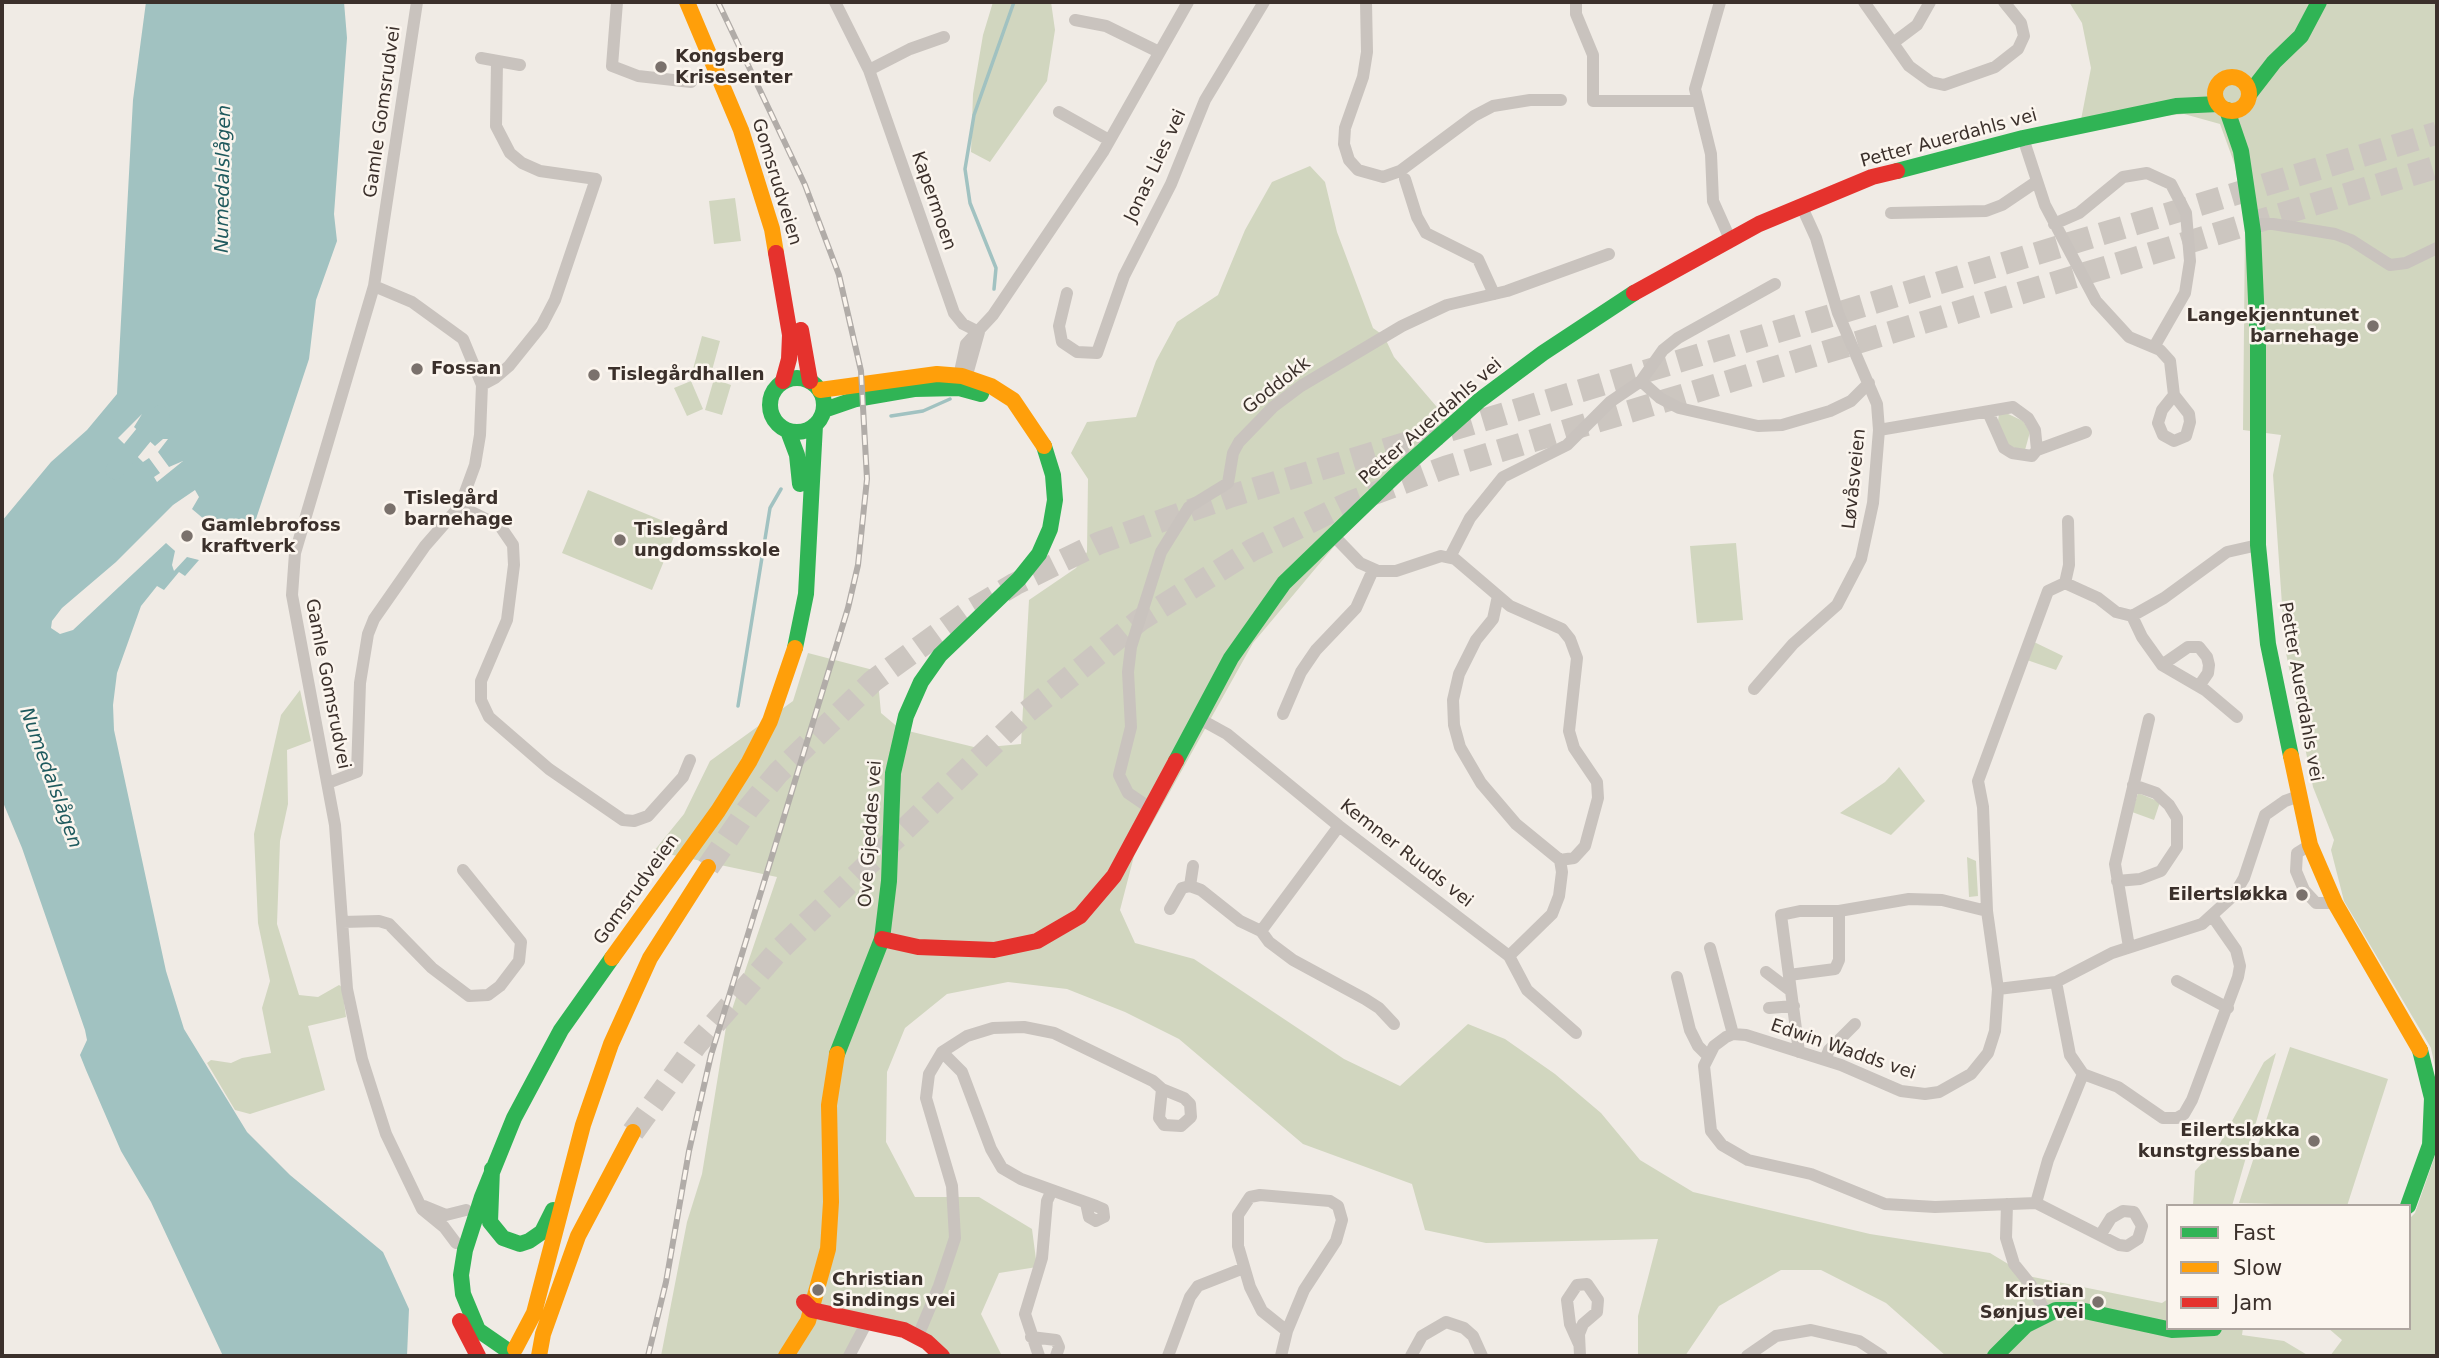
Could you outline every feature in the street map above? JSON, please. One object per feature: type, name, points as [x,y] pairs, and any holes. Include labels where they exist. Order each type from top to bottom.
[{"type":"main road","name":"Gomsrudveien","points":[[687,2],[741,130],[772,229],[790,335],[789,359],[783,381]]},
{"type":"main road","name":"Gomsrudveien","points":[[699,2],[748,116],[775,197],[792,268],[803,352],[815,385]]},
{"type":"main road","points":[[2274,62],[2239,78],[2222,80],[2226,103],[2250,93],[2274,62],[2301,36],[2319,2]]},
{"type":"main road","points":[[2239,78],[2250,93]]},
{"type":"main road","name":"Petter Auerdahls vei","points":[[882,939],[918,947],[994,950],[1024,944],[1060,930],[1100,896],[1198,718],[1262,610],[1294,572],[1437,438],[1500,385],[1639,290],[1730,239],[1801,205],[1890,172],[2023,138],[2176,106],[2226,103],[2241,151],[2252,224],[2258,346],[2258,545],[2268,644],[2310,845],[2335,903],[2408,1024],[2420,1049],[2428,1077],[2432,1098],[2430,1145],[2409,1204]]},
{"type":"main road","name":"Ove Gjeddes vei","points":[[784,1356],[810,1304],[829,1175],[832,1073],[840,1043],[882,939],[888,892],[893,773],[899,739],[912,700],[929,669],[952,641],[1029,568],[1049,529],[1055,500],[1053,474],[1045,448],[1027,421],[961,380],[927,375],[856,387],[815,385]]},
{"type":"main road","points":[[799,377],[815,385],[824,410],[815,425],[801,432],[788,431],[774,421],[770,409],[774,390],[783,381],[799,377]]},
{"type":"main road","name":"Ove Gjeddes vei","points":[[824,410],[843,402],[961,380]]},
{"type":"main road","name":"Gomsrudveien","points":[[538,1356],[506,1352],[478,1330],[468,1311],[462,1284],[465,1250],[492,1169],[519,1108],[561,1030],[719,811],[770,721],[793,657],[806,594],[815,425]]},
{"type":"main road","name":"Gomsrudveien","points":[[478,1356],[461,1323],[450,1275],[466,1210],[504,1114],[545,1035],[583,977],[727,778],[768,695],[791,616],[799,550],[800,472],[788,431]]},
{"type":"main road","points":[[506,1352],[534,1313],[595,1088],[630,999],[650,958],[708,867]]},
{"type":"main road","points":[[538,1356],[543,1334],[578,1236],[633,1132]]},
{"type":"main road","points":[[492,1169],[490,1222],[503,1238],[520,1244],[536,1237],[547,1225],[571,1169]]},
{"type":"main road","points":[[810,1304],[918,1336],[942,1356]]},
{"type":"main road","points":[[1995,1356],[2026,1325],[2056,1310],[2080,1310],[2166,1329]]},
{"type":"street","name":"Gamle Gomsrudvei","points":[[417,2],[374,286],[292,566],[294,614],[328,783],[338,853],[347,989],[367,1082],[386,1134],[424,1212],[444,1227],[456,1243]]},
{"type":"street","points":[[617,2],[612,66],[638,76],[691,82]]},
{"type":"street","name":"Kapermoen","points":[[835,2],[869,70],[950,301],[963,324],[979,332]]},
{"type":"street","points":[[961,380],[966,344],[979,332],[1109,140],[1157,51],[1188,2]]},
{"type":"street","name":"Jonas Lies vei","points":[[1067,293],[1059,326],[1062,342],[1077,352],[1097,353],[1124,276],[1171,184],[1205,100],[1264,2]]},
{"type":"street","points":[[1366,2],[1367,52],[1363,77],[1345,128],[1344,144],[1349,159],[1358,170],[1383,177],[1400,171],[1474,116],[1493,106],[1530,100],[1561,100]]},
{"type":"street","points":[[1576,2],[1577,18],[1593,55],[1593,101],[1669,104],[1696,101]]},
{"type":"street","points":[[1720,2],[1698,74],[1696,101],[1710,148],[1713,201],[1730,239]]},
{"type":"street","points":[[1864,2],[1909,65],[1931,82],[1950,84],[1981,73],[2006,60],[2021,44],[2021,23],[2004,2]]},
{"type":"street","points":[[1893,43],[1917,25],[1930,2]]},
{"type":"street","points":[[1075,20],[1106,26],[1157,51]]},
{"type":"street","points":[[869,70],[910,49],[944,37]]},
{"type":"street","points":[[481,58],[520,65]]},
{"type":"street","points":[[482,384],[495,378],[509,366],[546,317],[555,300],[596,179],[540,171],[522,163],[510,153],[496,126],[497,62]]},
{"type":"street","points":[[1059,112],[1109,140]]},
{"type":"street","points":[[2023,138],[2036,182],[2085,284],[2110,319],[2129,337],[2154,348],[2170,361],[2174,395]]},
{"type":"street","points":[[2054,224],[2079,213],[2123,177],[2147,173],[2171,184],[2186,213],[2190,248],[2189,273],[2185,293],[2154,348]]},
{"type":"street","points":[[1405,179],[1422,227],[1433,238],[1478,259],[1494,294]]},
{"type":"street","points":[[1891,213],[1986,211],[2002,205],[2036,182]]},
{"type":"street","name":"Løvåsveien","points":[[1754,690],[1793,644],[1837,605],[1857,570],[1869,531],[1879,430],[1879,412],[1869,383],[1838,313],[1816,238],[1801,205]]},
{"type":"street","points":[[2252,224],[2273,224],[2335,233],[2390,265],[2406,263],[2437,248]]},
{"type":"street","name":"Goddokk","points":[[1150,808],[1128,793],[1119,775],[1132,727],[1129,655],[1154,568],[1189,507],[1202,496],[1227,485],[1233,453],[1239,442],[1273,407],[1301,386],[1412,321],[1447,305],[1494,294],[1609,254]]},
{"type":"street","points":[[1450,557],[1470,518],[1503,477],[1561,450],[1610,402],[1641,381],[1669,344],[1775,284]]},
{"type":"street","points":[[328,783],[357,772],[360,683],[368,634],[374,619],[425,546],[460,506],[475,465],[482,384],[463,339],[412,302],[374,286]]},
{"type":"street","points":[[1641,381],[1660,398],[1679,408],[1758,426],[1782,425],[1830,411],[1851,401],[1869,383]]},
{"type":"street","points":[[1879,430],[1989,412],[2005,406],[2013,407],[2028,418],[2035,430],[2036,450]]},
{"type":"street","points":[[1989,412],[2004,449],[2022,456],[2032,456],[2036,450],[2086,432]]},
{"type":"street","points":[[460,506],[500,526],[511,539],[514,565],[508,620],[481,681],[481,700],[489,717],[549,769],[623,820],[634,821],[648,816],[682,777],[690,760]]},
{"type":"street","points":[[2068,521],[2069,565],[2065,583],[2098,598],[2116,612],[2132,616],[2164,597],[2227,552],[2258,545]]},
{"type":"street","points":[[1333,535],[1360,563],[1373,570],[1396,571],[1435,557],[1450,557],[1461,562],[1499,596],[1539,621],[1562,629],[1575,649],[1577,668],[1570,731],[1574,748],[1597,782],[1597,810],[1585,846],[1574,858],[1560,860]]},
{"type":"street","points":[[1283,714],[1301,672],[1316,650],[1356,608],[1373,570]]},
{"type":"street","name":"Edwin Wadds vei","points":[[1734,1034],[1825,1060],[1901,1091],[1925,1094],[1948,1089],[1971,1074],[1988,1054],[1995,1031],[1998,989],[1987,911],[1984,816],[1978,781],[2048,591],[2065,583]]},
{"type":"street","points":[[1499,596],[1493,619],[1476,640],[1459,674],[1453,700],[1454,725],[1460,747],[1481,783],[1516,824],[1560,860],[1562,884],[1552,914],[1509,956]]},
{"type":"street","points":[[2132,616],[2142,638],[2162,665],[2199,686],[2237,717]]},
{"type":"street","points":[[2162,665],[2181,650],[2199,647],[2207,657],[2209,665],[2199,686]]},
{"type":"street","name":"Kemner Ruuds vei","points":[[1198,718],[1227,734],[1339,826],[1509,956],[1527,990],[1576,1033]]},
{"type":"street","points":[[2129,947],[2115,863],[2149,719]]},
{"type":"street","points":[[2118,881],[2140,879],[2161,871],[2177,847],[2177,818],[2169,805],[2156,793],[2133,785]]},
{"type":"street","points":[[1998,989],[2056,982],[2129,947],[2187,931],[2213,916],[2226,906],[2244,878],[2266,815],[2285,801],[2299,796]]},
{"type":"street","points":[[1261,931],[1339,826]]},
{"type":"street","points":[[2310,845],[2297,853],[2296,871],[2304,890],[2316,903],[2335,903]]},
{"type":"street","points":[[1190,886],[1193,866]]},
{"type":"street","points":[[343,922],[379,920],[389,924],[432,968],[469,996],[488,995],[500,986],[519,961],[521,942],[463,870]]},
{"type":"street","points":[[1170,909],[1177,893],[1190,886],[1201,890],[1240,921],[1261,931],[1269,942],[1293,960],[1372,1003],[1394,1024]]},
{"type":"street","points":[[1799,1052],[1781,915],[1800,911],[1839,911],[1909,899],[1942,900],[1987,911]]},
{"type":"street","points":[[1789,975],[1835,969],[1839,960],[1839,911]]},
{"type":"street","points":[[2056,982],[2070,1055],[2083,1074],[2118,1087],[2163,1118],[2177,1118],[2184,1114],[2192,1100],[2238,977],[2239,959],[2213,916]]},
{"type":"street","points":[[1710,948],[1734,1034],[1720,1041],[1708,1056],[1704,1081],[1710,1131],[1722,1145],[1748,1160],[1811,1174],[1885,1204],[1935,1207],[2036,1203],[2101,1234]]},
{"type":"street","points":[[1766,972],[1791,991]]},
{"type":"street","points":[[1677,977],[1690,1030],[1698,1046],[1708,1056]]},
{"type":"street","points":[[2177,981],[2228,1008]]},
{"type":"street","points":[[1769,1008],[1794,1006]]},
{"type":"street","points":[[1825,1060],[1829,1051],[1854,1024]]},
{"type":"street","points":[[918,1336],[955,1238],[952,1186],[926,1098],[929,1074],[942,1052],[980,1031],[1006,1027],[1040,1029],[1067,1039],[1153,1081],[1162,1089]]},
{"type":"street","points":[[942,1052],[962,1072],[991,1149],[1002,1168],[1086,1203]]},
{"type":"street","points":[[2036,1203],[2048,1160],[2083,1074]]},
{"type":"street","points":[[1039,1356],[1025,1314],[1042,1258],[1047,1200],[1052,1190]]},
{"type":"street","points":[[1281,1356],[1287,1331],[1304,1290],[1341,1229],[1338,1206],[1317,1198],[1277,1195],[1250,1197],[1238,1215],[1236,1230],[1244,1268],[1262,1311],[1287,1331]]},
{"type":"street","points":[[2007,1204],[2007,1238],[2014,1264],[2031,1285],[2046,1313]]},
{"type":"street","points":[[421,1205],[446,1215],[466,1210]]},
{"type":"street","points":[[1168,1356],[1190,1297],[1198,1286],[1244,1268]]},
{"type":"street","points":[[849,1356],[867,1322]]},
{"type":"street","points":[[1411,1356],[1422,1336],[1446,1322],[1464,1328],[1473,1336],[1482,1356]]},
{"type":"street","points":[[1747,1356],[1776,1336],[1811,1330],[1859,1341],[1882,1356]]},
{"type":"street","points":[[1031,1337],[1056,1340],[1059,1347],[1056,1356]]},
{"type":"green space","points":[[993,2],[1051,2],[1055,30],[1047,81],[990,162],[971,152],[973,94],[983,35]]},
{"type":"green space","points":[[2069,2],[2437,2],[2437,1077],[2431,1048],[2344,901],[2331,850],[2334,840],[2313,787],[2285,648],[2273,475],[2281,435],[2243,430],[2245,227],[2235,165],[2220,124],[2184,114],[2123,120],[2079,130],[2091,68],[2082,23]]},
{"type":"green space","points":[[1310,166],[1325,182],[1337,232],[1373,328],[1384,336],[1394,357],[1454,427],[1367,507],[1253,643],[1134,856],[1120,910],[1135,943],[1194,959],[1344,1059],[1400,1086],[1468,1024],[1505,1039],[1555,1074],[1601,1113],[1640,1160],[1693,1192],[1870,1234],[1990,1253],[2028,1276],[2162,1303],[2166,1300],[2166,1330],[2243,1330],[2242,1335],[2284,1341],[2309,1356],[1946,1356],[1886,1303],[1821,1270],[1781,1270],[1719,1306],[1685,1356],[1638,1356],[1638,1316],[1658,1239],[1486,1243],[1425,1230],[1412,1184],[1303,1144],[1179,1039],[1125,1012],[1067,989],[1008,982],[947,994],[905,1028],[887,1072],[886,1142],[915,1197],[979,1197],[1032,1229],[1037,1267],[999,1273],[981,1314],[1002,1356],[931,1356],[913,1339],[866,1324],[853,1356],[661,1356],[687,1222],[702,1174],[726,1027],[777,877],[654,851],[684,814],[710,761],[793,701],[808,653],[877,671],[881,713],[900,729],[978,748],[1021,744],[1029,600],[1076,568],[1087,552],[1088,479],[1071,453],[1087,422],[1136,417],[1156,361],[1177,322],[1218,295],[1245,230],[1272,182]]},
{"type":"green space","points":[[735,198],[741,241],[714,244],[709,201]]},
{"type":"green space","points":[[702,336],[720,341],[711,374],[693,369]]},
{"type":"green space","points":[[714,379],[731,385],[722,415],[705,410]]},
{"type":"green space","points":[[691,381],[703,409],[687,416],[674,388]]},
{"type":"green space","points":[[2004,412],[2023,421],[2030,432],[2025,450],[2006,446],[1998,421],[1999,414]]},
{"type":"green space","name":"Tislegård ungdomsskole","points":[[588,490],[678,527],[652,590],[562,553]]},
{"type":"green space","points":[[1736,543],[1743,620],[1697,623],[1690,546]]},
{"type":"green space","points":[[2034,642],[2063,656],[2056,670],[2027,660]]},
{"type":"green space","points":[[300,690],[311,741],[287,750],[288,804],[280,841],[277,924],[299,995],[318,997],[339,985],[342,987],[346,1017],[308,1026],[325,1090],[250,1114],[235,1110],[207,1063],[211,1060],[231,1063],[242,1058],[271,1053],[262,1008],[270,981],[258,923],[254,834],[281,715]]},
{"type":"green space","points":[[1899,767],[1925,801],[1891,835],[1840,813],[1885,782]]},
{"type":"green space","points":[[2138,793],[2160,802],[2154,820],[2132,812]]},
{"type":"green space","points":[[1967,857],[1976,861],[1978,896],[1969,897]]},
{"type":"green space","name":"Eilertsløkka kunstgressbane","points":[[2290,1047],[2388,1079],[2348,1204],[2239,1203]]},
{"type":"green space","points":[[2276,1053],[2233,1204],[2193,1204],[2195,1171],[2219,1145],[2264,1062]]},
{"type":"green space","points":[[2437,1150],[2437,1356],[2330,1356],[2342,1340],[2330,1330],[2411,1330],[2411,1217],[2415,1213]]},
{"type":"water","points":[[146,2],[344,2],[347,38],[334,214],[337,241],[316,300],[309,359],[253,528],[211,524],[210,516],[205,520],[192,509],[199,497],[195,490],[173,505],[116,562],[62,608],[52,621],[51,628],[60,634],[73,630],[166,543],[175,551],[172,565],[174,571],[187,557],[199,560],[185,576],[179,572],[164,590],[157,586],[141,606],[117,673],[113,705],[114,730],[166,971],[184,1029],[247,1132],[290,1175],[383,1252],[409,1309],[407,1356],[223,1356],[151,1202],[121,1151],[80,1055],[87,1040],[85,1030],[22,848],[2,800],[2,521],[51,462],[87,430],[117,394],[133,100]],"holes":[[[142,414],[134,427],[155,446],[163,439],[168,439],[158,452],[169,467],[183,461],[157,482],[154,477],[160,473],[149,458],[143,462],[118,438]]]},
{"type":"waterway","points":[[994,289],[996,268],[970,203],[965,169],[974,115],[1014,2]]},
{"type":"waterway","points":[[891,416],[923,411],[950,399]]},
{"type":"waterway","name":"Numedalslågen","points":[[115,470],[160,415]]},
{"type":"waterway","points":[[738,706],[770,508],[781,489]]},
{"type":"tunnel","points":[[708,867],[748,809],[778,773],[873,681],[968,612],[1015,584],[1099,543],[1231,496],[2437,133]]},
{"type":"tunnel","points":[[633,1132],[696,1045],[778,951],[1027,712],[1140,620],[1252,550],[1351,502],[1446,467],[2437,167]]},
{"type":"railway","points":[[648,1356],[666,1282],[689,1151],[711,1055],[848,608],[858,565],[867,479],[861,371],[839,275],[805,185],[718,2]]},
{"type":"traffic: fast","points":[[2250,93],[2274,62],[2301,36],[2319,2]]},
{"type":"traffic: fast","points":[[1897,171],[2023,138],[2176,106],[2218,104]]},
{"type":"traffic: fast","points":[[2227,110],[2241,151],[2253,232],[2258,346],[2258,545],[2268,644],[2291,756]]},
{"type":"traffic: fast","points":[[1176,761],[1231,658],[1284,583],[1400,471],[1480,400],[1543,353],[1634,293]]},
{"type":"traffic: fast","points":[[797,378],[816,386],[824,405],[816,424],[797,432],[778,424],[770,405],[778,386],[797,378]]},
{"type":"traffic: fast","points":[[824,410],[856,399],[914,389],[959,388],[981,394]]},
{"type":"traffic: fast","points":[[795,648],[806,594],[815,425]]},
{"type":"traffic: fast","points":[[788,431],[797,455],[800,484]]},
{"type":"traffic: fast","points":[[837,1054],[882,939],[889,881],[893,773],[906,716],[921,682],[940,655],[1019,579],[1039,554],[1050,529],[1055,500],[1053,475],[1044,446]]},
{"type":"traffic: fast","points":[[507,1350],[478,1330],[463,1294],[461,1275],[465,1250],[482,1197],[514,1118],[561,1030],[612,958]]},
{"type":"traffic: fast","points":[[2409,1204],[2430,1145],[2432,1098],[2420,1050]]},
{"type":"traffic: fast","points":[[492,1169],[490,1222],[503,1238],[520,1244],[529,1241],[542,1232],[553,1210]]},
{"type":"traffic: fast","points":[[1995,1356],[2026,1325],[2056,1310],[2080,1310],[2166,1329]]},
{"type":"traffic: slow","points":[[687,2],[741,130],[772,229],[776,253]]},
{"type":"traffic: slow","points":[[2232,77],[2244,82],[2249,94],[2244,106],[2232,111],[2220,106],[2215,94],[2220,82],[2232,77]]},
{"type":"traffic: slow","points":[[820,390],[937,374],[962,376],[991,386],[1013,400],[1044,446]]},
{"type":"traffic: slow","points":[[612,958],[718,811],[749,762],[770,721],[795,648]]},
{"type":"traffic: slow","points":[[2291,756],[2310,845],[2335,903],[2420,1050]]},
{"type":"traffic: slow","points":[[515,1349],[534,1313],[583,1125],[611,1044],[650,958],[708,867]]},
{"type":"traffic: slow","points":[[786,1356],[808,1321],[828,1249],[831,1202],[829,1105],[837,1054]]},
{"type":"traffic: slow","points":[[539,1356],[543,1334],[578,1236],[633,1132]]},
{"type":"traffic: jam","points":[[1634,293],[1759,224],[1872,177],[1897,171]]},
{"type":"traffic: jam","points":[[776,253],[790,335],[789,359],[783,381]]},
{"type":"traffic: jam","points":[[801,330],[810,381]]},
{"type":"traffic: jam","points":[[882,939],[918,947],[994,950],[1037,941],[1080,916],[1114,876],[1176,761]]},
{"type":"traffic: jam","points":[[804,1302],[812,1310],[904,1330],[927,1342],[942,1356]]},
{"type":"traffic: jam","points":[[460,1321],[478,1356]]},
{"type":"place","name":"Kongsberg Krisesenter","points":[[661,67]]},
{"type":"place","name":"Langekjenntunet barnehage","points":[[2373,326]]},
{"type":"place","name":"Fossan","points":[[417,369]]},
{"type":"place","name":"Tislegårdhallen","points":[[594,375]]},
{"type":"place","name":"Tislegård barnehage","points":[[390,509]]},
{"type":"place","name":"Gamlebrofoss kraftverk","points":[[187,536]]},
{"type":"place","name":"Tislegård ungdomsskole","points":[[620,540]]},
{"type":"place","name":"Eilertsløkka","points":[[2302,895]]},
{"type":"place","name":"Eilertsløkka kunstgressbane","points":[[2314,1141]]},
{"type":"place","name":"Christian Sindings vei","points":[[818,1290]]},
{"type":"place","name":"Kristian Sønjus vei","points":[[2098,1302]]}]
